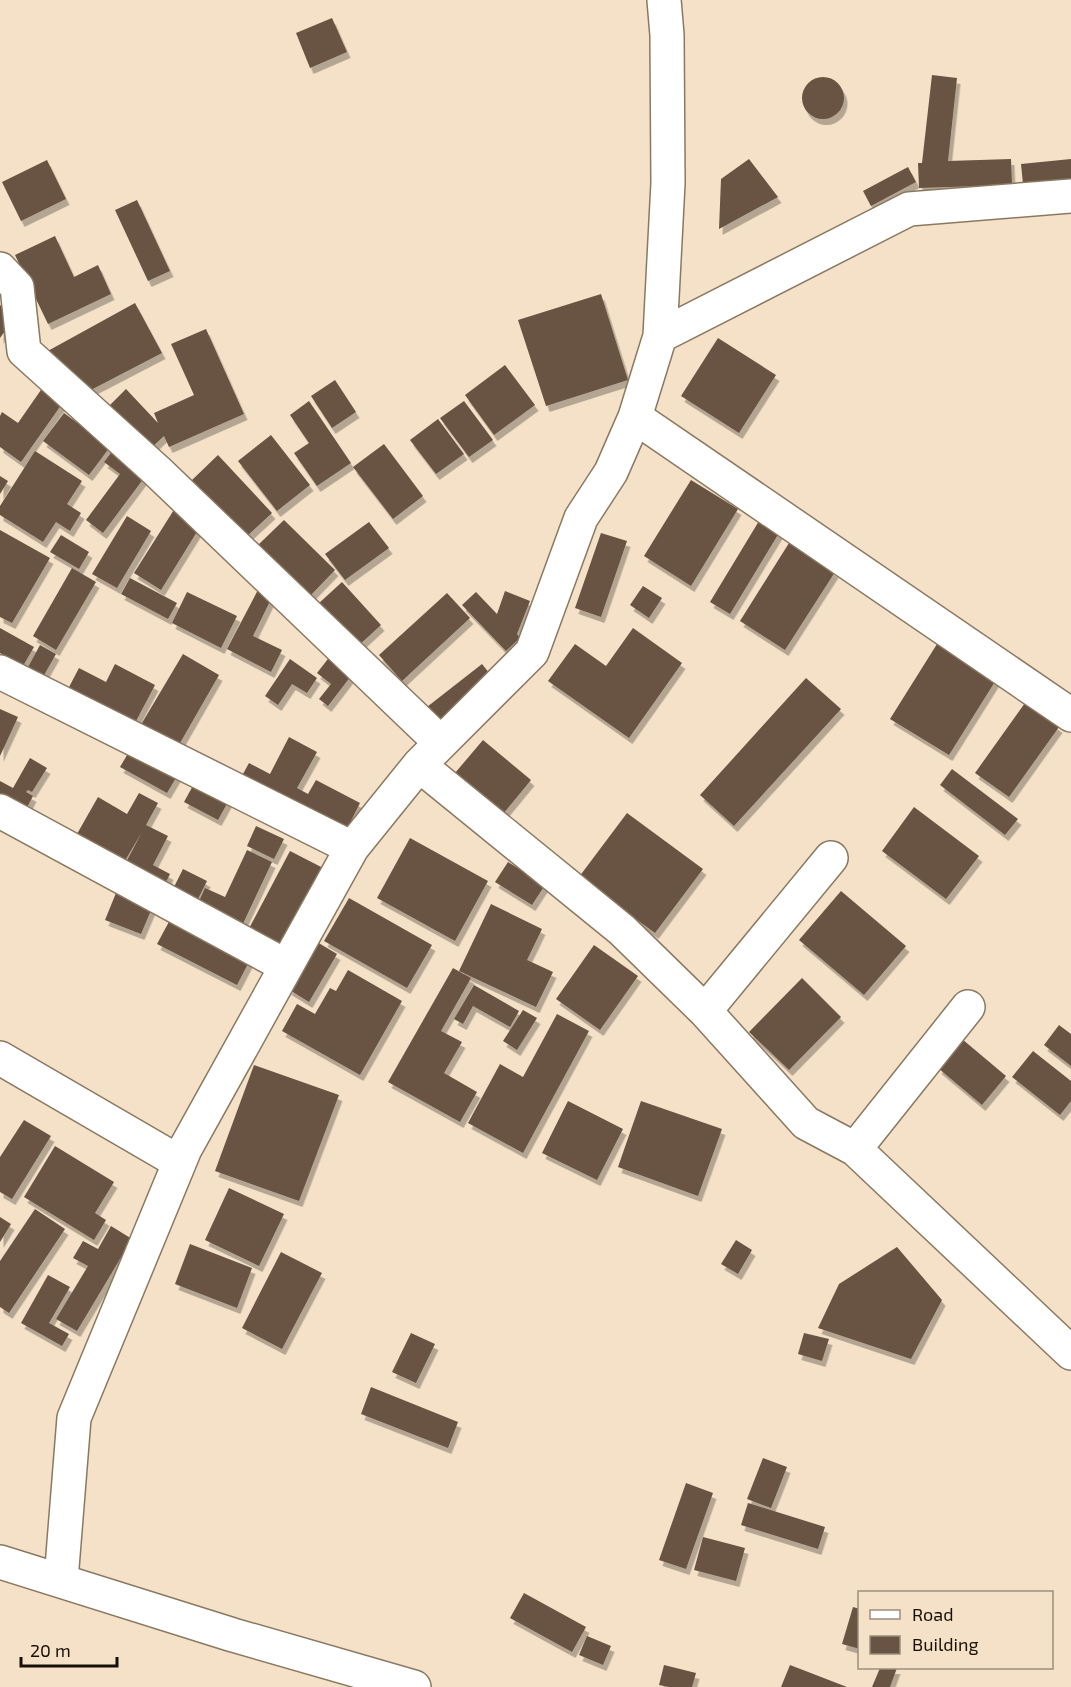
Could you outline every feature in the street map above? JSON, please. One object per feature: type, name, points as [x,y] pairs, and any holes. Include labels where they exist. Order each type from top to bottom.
[{"type":"street","points":[[61,1580],[74,1418],[179,1162],[352,848],[430,754],[532,652],[580,518],[611,472],[635,417],[660,336],[668,183],[667,35],[664,0]]},
{"type":"street","points":[[660,336],[909,209],[1071,196]]},
{"type":"street","points":[[0,270],[16,287],[24,351],[158,471],[430,754],[622,930],[705,1011],[806,1123],[855,1149],[1071,1353]]},
{"type":"street","points":[[635,417],[1071,715]]},
{"type":"street","points":[[0,672],[352,848]]},
{"type":"street","points":[[0,811],[286,966]]},
{"type":"street","points":[[705,1011],[831,858]]},
{"type":"street","points":[[855,1149],[968,1007]]},
{"type":"street","points":[[0,1058],[179,1162]]},
{"type":"street","points":[[0,1562],[233,1635],[414,1687]]},
{"type":"building","points":[[332,18],[347,52],[310,68],[296,33]]},
{"type":"building","points":[[932,75],[957,78],[948,161],[1011,159],[1012,185],[919,188],[918,163],[922,163]]},
{"type":"building","points":[[823,77],[838,83],[844,98],[838,113],[823,119],[808,113],[802,98],[808,83]]},
{"type":"building","points":[[749,159],[778,197],[719,229],[721,179]]},
{"type":"building","points":[[1071,159],[1071,179],[1023,184],[1021,164]]},
{"type":"building","points":[[47,160],[66,199],[21,221],[2,182]]},
{"type":"building","points":[[908,167],[916,182],[871,206],[863,191]]},
{"type":"building","points":[[137,200],[170,271],[148,281],[115,210]]},
{"type":"building","points":[[55,236],[74,277],[98,265],[111,294],[48,324],[15,255]]},
{"type":"building","points":[[601,294],[628,380],[546,406],[518,320]]},
{"type":"building","points":[[135,303],[162,353],[87,392],[46,352]]},
{"type":"building","points":[[0,305],[15,317],[0,338]]},
{"type":"building","points":[[206,329],[244,414],[169,447],[164,436],[150,449],[109,406],[126,389],[158,423],[154,413],[194,395],[171,344]]},
{"type":"building","points":[[718,338],[776,375],[739,433],[681,396]]},
{"type":"building","points":[[505,365],[535,405],[494,435],[465,395]]},
{"type":"building","points":[[335,380],[356,412],[332,428],[311,396]]},
{"type":"building","points":[[43,387],[64,401],[21,462],[0,447],[0,416],[2,412],[18,423]]},
{"type":"building","points":[[309,401],[351,463],[317,486],[294,453],[309,443],[290,415]]},
{"type":"building","points":[[464,401],[493,440],[469,457],[440,418]]},
{"type":"building","points":[[64,413],[110,447],[89,475],[43,441]]},
{"type":"building","points":[[438,419],[464,454],[436,474],[410,440]]},
{"type":"building","points":[[271,435],[310,485],[277,511],[238,461]]},
{"type":"building","points":[[384,444],[423,496],[393,519],[353,467]]},
{"type":"building","points":[[114,449],[147,474],[103,533],[86,520],[120,474],[104,462]]},
{"type":"building","points":[[35,451],[82,481],[67,504],[81,513],[70,531],[56,522],[43,542],[0,515],[0,506]]},
{"type":"building","points":[[218,455],[272,513],[245,538],[191,481]]},
{"type":"building","points":[[0,476],[8,481],[0,494]]},
{"type":"building","points":[[691,480],[738,509],[691,586],[644,556]]},
{"type":"building","points":[[177,505],[203,522],[161,590],[134,573]]},
{"type":"building","points":[[127,516],[151,531],[117,588],[92,574]]},
{"type":"building","points":[[284,520],[335,570],[310,596],[258,545]]},
{"type":"building","points":[[759,521],[779,533],[730,614],[710,602]]},
{"type":"building","points":[[369,522],[389,548],[345,580],[325,554]]},
{"type":"building","points":[[0,530],[50,558],[12,623],[0,617]]},
{"type":"building","points":[[601,533],[627,541],[601,617],[575,608]]},
{"type":"building","points":[[61,535],[89,552],[79,569],[50,552]]},
{"type":"building","points":[[789,543],[835,572],[785,650],[740,621]]},
{"type":"building","points":[[72,568],[96,582],[56,650],[33,636]]},
{"type":"building","points":[[130,578],[177,603],[168,619],[121,594]]},
{"type":"building","points":[[342,582],[381,625],[357,647],[318,604]]},
{"type":"building","points":[[260,586],[274,593],[253,636],[282,650],[271,672],[227,649]]},
{"type":"building","points":[[643,586],[662,598],[649,618],[630,605]]},
{"type":"building","points":[[505,591],[530,601],[517,634],[520,638],[506,651],[462,605],[476,592],[497,614]]},
{"type":"building","points":[[187,592],[237,616],[221,648],[172,623]]},
{"type":"building","points":[[447,593],[470,618],[402,681],[379,655]]},
{"type":"building","points":[[0,628],[34,647],[23,666],[0,653]]},
{"type":"building","points":[[633,628],[682,663],[629,738],[548,681],[575,644],[606,666]]},
{"type":"building","points":[[937,644],[996,680],[949,755],[890,719]]},
{"type":"building","points":[[40,645],[56,654],[43,677],[27,669]]},
{"type":"building","points":[[183,654],[219,675],[176,750],[139,728]]},
{"type":"building","points":[[331,655],[354,672],[328,706],[319,699],[331,684],[317,673]]},
{"type":"building","points":[[290,659],[317,678],[307,693],[292,684],[278,705],[265,696]]},
{"type":"building","points":[[115,664],[155,685],[135,723],[68,689],[79,668],[106,682]]},
{"type":"building","points":[[482,664],[494,679],[430,730],[418,714]]},
{"type":"building","points":[[806,678],[841,709],[734,826],[700,795]]},
{"type":"building","points":[[1025,703],[1059,727],[1009,797],[975,773]]},
{"type":"building","points":[[0,709],[18,717],[0,756]]},
{"type":"building","points":[[289,737],[317,752],[297,788],[308,794],[316,780],[360,803],[342,839],[238,783],[249,763],[270,774]]},
{"type":"building","points":[[483,740],[531,780],[503,814],[455,773]]},
{"type":"building","points":[[133,745],[180,771],[167,793],[120,767]]},
{"type":"building","points":[[30,758],[47,768],[32,792],[28,790],[26,792],[33,796],[23,815],[0,803],[0,781],[13,788]]},
{"type":"building","points":[[952,769],[1018,819],[1005,835],[940,785]]},
{"type":"building","points":[[195,782],[229,800],[218,820],[184,802]]},
{"type":"building","points":[[139,793],[158,803],[146,825],[168,836],[153,865],[170,874],[162,890],[122,870],[142,832],[120,869],[73,841],[98,797],[127,814]]},
{"type":"building","points":[[914,807],[979,856],[946,899],[882,851]]},
{"type":"building","points":[[627,813],[703,869],[655,933],[579,877]]},
{"type":"building","points":[[256,826],[284,839],[274,859],[247,846]]},
{"type":"building","points":[[410,838],[488,881],[455,941],[377,898]]},
{"type":"building","points":[[247,850],[272,862],[239,932],[194,912],[205,888],[225,897]]},
{"type":"building","points":[[290,851],[325,869],[280,954],[245,936]]},
{"type":"building","points":[[508,862],[545,885],[532,905],[495,882]]},
{"type":"building","points":[[183,869],[207,881],[192,911],[168,899]]},
{"type":"building","points":[[841,891],[906,946],[864,995],[799,940]]},
{"type":"building","points":[[116,893],[152,908],[141,934],[105,920]]},
{"type":"building","points":[[349,898],[432,945],[407,988],[324,941]]},
{"type":"building","points":[[491,904],[542,929],[527,960],[553,972],[536,1007],[459,971]]},
{"type":"building","points":[[171,918],[251,958],[237,985],[157,944]]},
{"type":"building","points":[[317,942],[337,954],[309,1002],[288,989]]},
{"type":"building","points":[[594,945],[638,976],[600,1030],[556,999]]},
{"type":"building","points":[[453,968],[471,978],[441,1031],[462,1042],[444,1073],[477,1092],[460,1122],[388,1082]]},
{"type":"building","points":[[348,970],[402,1001],[360,1075],[282,1031],[297,1004],[315,1014],[330,988],[336,991]]},
{"type":"building","points":[[802,978],[841,1017],[789,1070],[749,1032]]},
{"type":"building","points":[[474,985],[519,1011],[510,1027],[473,1006],[463,1024],[454,1019]]},
{"type":"building","points":[[523,1010],[537,1018],[517,1050],[503,1041]]},
{"type":"building","points":[[557,1014],[589,1031],[523,1153],[468,1123],[500,1064],[523,1077]]},
{"type":"building","points":[[1059,1025],[1071,1034],[1071,1066],[1044,1045]]},
{"type":"building","points":[[962,1039],[1006,1076],[982,1105],[938,1068]]},
{"type":"building","points":[[1033,1051],[1071,1081],[1071,1101],[1060,1115],[1012,1077]]},
{"type":"building","points":[[254,1065],[339,1095],[299,1201],[215,1171]]},
{"type":"building","points":[[568,1101],[623,1129],[597,1180],[542,1153]]},
{"type":"building","points":[[641,1101],[722,1129],[698,1196],[618,1167]]},
{"type":"building","points":[[24,1120],[51,1136],[12,1199],[0,1192],[0,1157]]},
{"type":"building","points":[[55,1146],[114,1182],[95,1213],[106,1220],[94,1240],[24,1197]]},
{"type":"building","points":[[229,1188],[284,1214],[259,1266],[205,1240]]},
{"type":"building","points":[[35,1209],[65,1229],[9,1313],[0,1307],[0,1261]]},
{"type":"building","points":[[0,1217],[11,1224],[0,1242]]},
{"type":"building","points":[[111,1226],[132,1239],[77,1331],[56,1319],[88,1266],[73,1258],[83,1241],[98,1249]]},
{"type":"building","points":[[736,1240],[752,1250],[738,1274],[721,1264]]},
{"type":"building","points":[[190,1244],[252,1268],[237,1308],[175,1284]]},
{"type":"building","points":[[897,1247],[942,1300],[911,1359],[818,1328],[839,1284]]},
{"type":"building","points":[[281,1252],[322,1273],[282,1349],[242,1328]]},
{"type":"building","points":[[48,1275],[70,1287],[49,1323],[69,1334],[62,1346],[21,1323]]},
{"type":"building","points":[[411,1333],[435,1344],[416,1383],[392,1372]]},
{"type":"building","points":[[804,1333],[829,1339],[822,1361],[798,1354]]},
{"type":"building","points":[[371,1387],[458,1422],[448,1448],[361,1414]]},
{"type":"building","points":[[763,1458],[787,1467],[771,1508],[747,1499]]},
{"type":"building","points":[[686,1483],[713,1493],[686,1569],[659,1560]]},
{"type":"building","points":[[748,1503],[825,1527],[818,1549],[741,1525]]},
{"type":"building","points":[[703,1537],[745,1548],[736,1581],[694,1570]]},
{"type":"building","points":[[524,1593],[586,1627],[572,1652],[510,1618]]},
{"type":"building","points":[[853,1607],[858,1608],[858,1648],[842,1644]]},
{"type":"building","points":[[587,1636],[611,1646],[603,1665],[579,1655]]},
{"type":"building","points":[[664,1665],[696,1673],[692,1687],[659,1685]]},
{"type":"building","points":[[790,1665],[847,1687],[781,1687]]},
{"type":"building","points":[[880,1669],[897,1669],[890,1687],[872,1687]]}]
